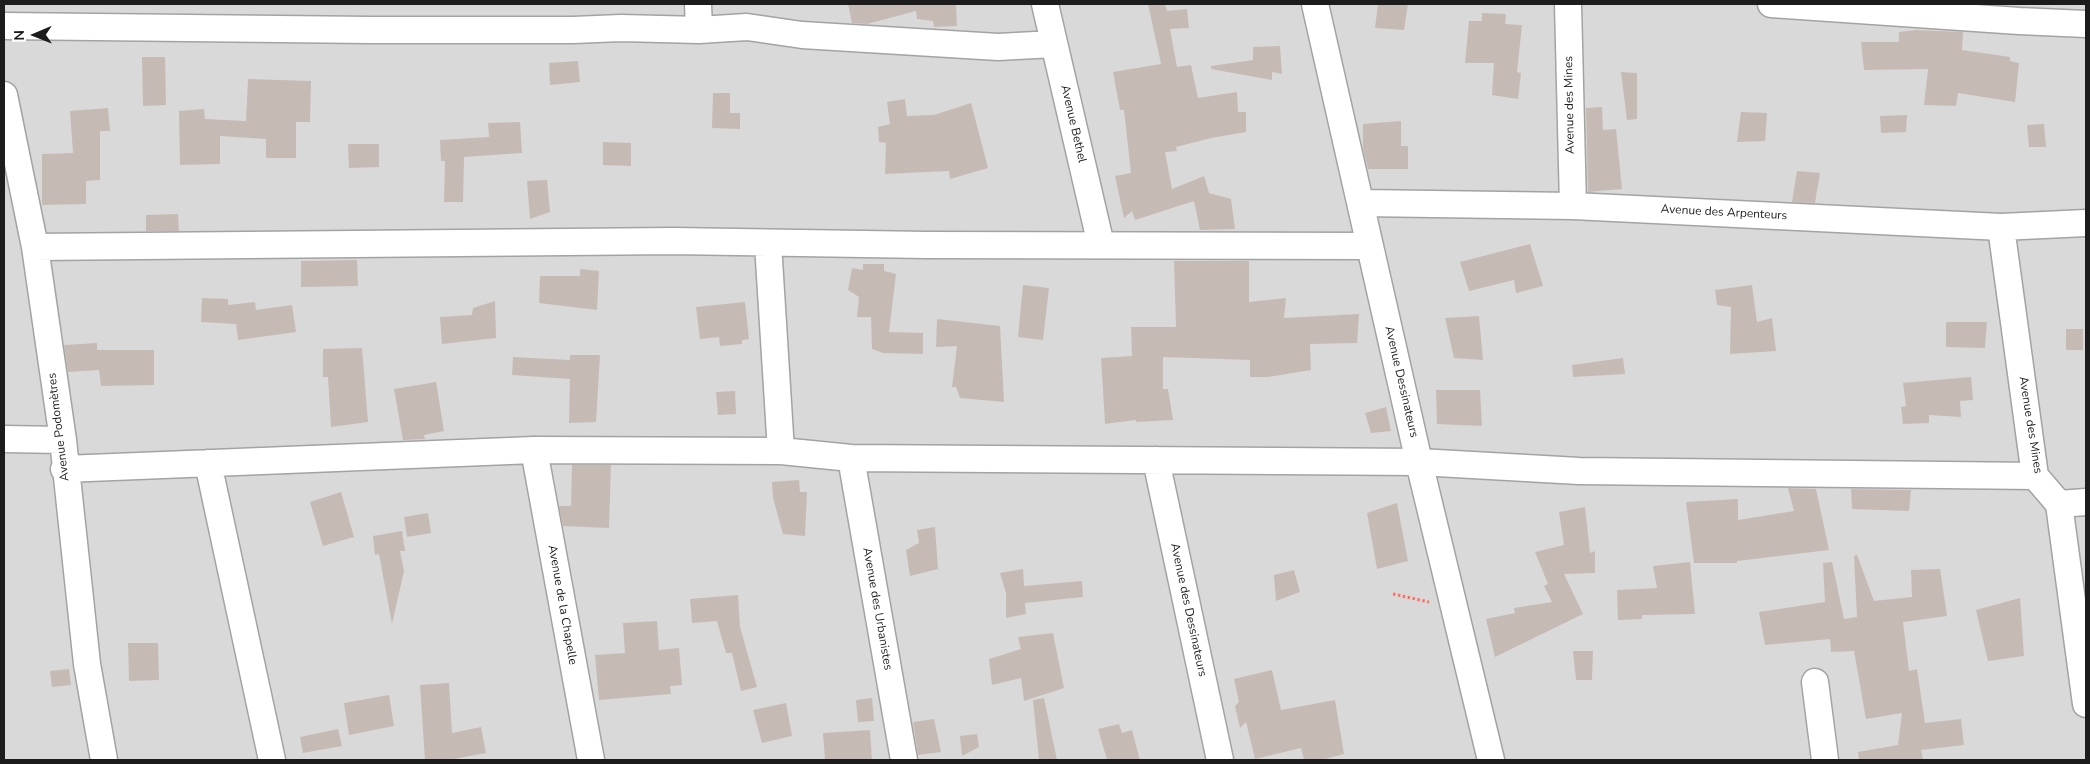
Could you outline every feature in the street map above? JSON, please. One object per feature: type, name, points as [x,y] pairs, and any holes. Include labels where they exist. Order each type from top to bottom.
[{"type":"street","points":[[698,4],[699,30]]},
{"type":"street","name":"Avenue Bethel","points":[[1045,4],[1101,245]]},
{"type":"street","name":"Avenue Dessinateurs","points":[[1315,4],[1362,204],[1419,462],[1491,760]]},
{"type":"street","name":"Avenue des Mines","points":[[1568,4],[1573,206]]},
{"type":"street","points":[[1771,4],[2019,22],[2086,24]]},
{"type":"street","points":[[4,26],[370,30],[621,28],[699,30],[747,27],[802,35],[998,48],[1054,44]]},
{"type":"street","name":"Avenue Podomètres","points":[[4,95],[35,247],[63,440],[64,469],[87,664],[104,760]]},
{"type":"street","name":"Avenue des Arpenteurs","points":[[1362,204],[1573,206],[2001,227],[2086,223]]},
{"type":"street","name":"Avenue des Mines","points":[[2001,227],[2035,476],[2060,504]]},
{"type":"street","points":[[35,247],[663,241],[768,244],[1370,246]]},
{"type":"street","points":[[768,244],[781,451]]},
{"type":"street","points":[[4,439],[63,440]]},
{"type":"street","points":[[64,469],[534,450],[781,451],[851,458],[1419,462],[1578,471],[2035,476]]},
{"type":"street","name":"Avenue de la Chapelle","points":[[534,450],[591,760]]},
{"type":"street","name":"Avenue des Urbanistes","points":[[851,458],[904,760]]},
{"type":"street","name":"Avenue des Dessinateurs","points":[[1156,460],[1220,760]]},
{"type":"street","points":[[208,463],[272,760]]},
{"type":"street","points":[[2086,502],[2060,504],[2086,704]]},
{"type":"street","points":[[1815,682],[1825,760]]},
{"type":"path","points":[[1393,594],[1454,608]]},
{"type":"shaded area","points":[[4,4],[2086,4],[2086,760],[4,760]]},
{"type":"building","points":[[848,4],[956,4],[957,26],[934,27],[933,21],[917,19],[916,11],[867,24],[852,23]]},
{"type":"building","points":[[1148,4],[1165,4],[1167,11],[1187,9],[1189,28],[1170,29],[1177,67],[1191,65],[1198,98],[1237,92],[1238,112],[1246,112],[1246,132],[1211,138],[1176,147],[1177,151],[1165,152],[1172,189],[1204,176],[1209,193],[1231,199],[1235,229],[1200,230],[1194,201],[1135,220],[1132,211],[1124,218],[1115,176],[1131,173],[1124,110],[1120,110],[1113,72],[1161,64]]},
{"type":"building","points":[[1378,4],[1408,4],[1404,30],[1375,28]]},
{"type":"building","points":[[1482,13],[1506,14],[1505,24],[1522,25],[1517,72],[1521,73],[1518,99],[1492,95],[1494,63],[1465,63],[1469,21],[1482,21]]},
{"type":"building","points":[[1916,30],[1963,32],[1962,50],[2010,57],[2010,61],[2019,63],[2015,102],[1958,93],[1956,106],[1924,105],[1928,69],[1864,70],[1861,42],[1899,42],[1899,32]]},
{"type":"building","points":[[1280,46],[1282,74],[1272,72],[1272,80],[1211,69],[1211,66],[1253,60],[1253,47]]},
{"type":"building","points":[[142,57],[165,57],[166,105],[143,106]]},
{"type":"building","points":[[578,61],[580,82],[550,85],[549,63]]},
{"type":"building","points":[[1621,72],[1637,73],[1637,119],[1627,120]]},
{"type":"building","points":[[248,79],[311,81],[310,122],[296,122],[296,158],[266,158],[266,139],[220,136],[220,164],[180,165],[179,111],[204,109],[205,119],[246,121]]},
{"type":"building","points":[[713,93],[730,93],[730,113],[740,113],[740,129],[712,128]]},
{"type":"building","points":[[905,99],[907,116],[934,115],[971,103],[988,168],[950,179],[949,171],[885,174],[886,143],[879,142],[878,127],[890,124],[887,102]]},
{"type":"building","points":[[1602,107],[1603,130],[1616,129],[1622,189],[1588,192],[1586,108]]},
{"type":"building","points":[[108,108],[110,131],[100,131],[100,180],[86,181],[86,204],[42,205],[42,154],[73,153],[70,111]]},
{"type":"building","points":[[1741,112],[1767,113],[1765,141],[1737,142]]},
{"type":"building","points":[[1907,115],[1906,132],[1881,133],[1880,116]]},
{"type":"building","points":[[1401,121],[1401,146],[1408,146],[1408,169],[1368,169],[1363,148],[1363,124]]},
{"type":"building","points":[[520,122],[522,153],[464,157],[463,202],[444,202],[445,161],[441,161],[440,140],[489,137],[488,123]]},
{"type":"building","points":[[2044,124],[2046,147],[2029,147],[2027,125]]},
{"type":"building","points":[[603,142],[631,143],[631,166],[603,165]]},
{"type":"building","points":[[348,144],[379,144],[379,167],[349,168]]},
{"type":"building","points":[[1797,171],[1820,173],[1815,203],[1792,202]]},
{"type":"building","points":[[547,180],[550,212],[530,219],[527,181]]},
{"type":"building","points":[[178,214],[179,231],[146,231],[146,215]]},
{"type":"building","points":[[1530,244],[1543,286],[1516,293],[1514,280],[1469,291],[1460,262]]},
{"type":"building","points":[[357,260],[358,286],[301,287],[301,261]]},
{"type":"building","points":[[1174,261],[1249,261],[1249,302],[1286,298],[1284,318],[1359,314],[1357,343],[1310,344],[1311,370],[1268,377],[1250,377],[1250,360],[1163,357],[1163,389],[1168,389],[1173,420],[1136,422],[1136,420],[1105,424],[1101,358],[1132,356],[1131,327],[1176,327]]},
{"type":"building","points":[[863,264],[884,264],[884,271],[896,274],[889,332],[923,333],[923,354],[883,353],[872,349],[871,317],[857,317],[859,297],[848,290],[852,268],[863,270]]},
{"type":"building","points":[[580,269],[599,271],[597,310],[539,303],[540,276],[580,276]]},
{"type":"building","points":[[1023,285],[1049,288],[1043,340],[1018,337]]},
{"type":"building","points":[[1752,285],[1757,322],[1772,318],[1776,351],[1730,354],[1731,307],[1717,305],[1715,290]]},
{"type":"building","points":[[202,298],[228,299],[228,305],[255,302],[256,310],[292,305],[296,332],[238,340],[236,324],[201,322]]},
{"type":"building","points":[[495,301],[496,338],[442,344],[440,317],[472,315],[473,308]]},
{"type":"building","points":[[745,302],[749,339],[742,340],[742,344],[720,346],[719,337],[700,339],[696,307]]},
{"type":"building","points":[[1479,316],[1483,360],[1454,358],[1445,318]]},
{"type":"building","points":[[937,319],[1000,326],[1004,402],[960,398],[956,387],[952,387],[957,346],[936,347]]},
{"type":"building","points":[[1946,322],[1987,322],[1985,348],[1946,347]]},
{"type":"building","points":[[2066,329],[2083,329],[2083,350],[2066,350]]},
{"type":"building","points":[[97,343],[97,350],[154,350],[154,385],[101,386],[99,370],[68,372],[64,345]]},
{"type":"building","points":[[362,348],[368,422],[331,427],[328,377],[323,377],[323,349]]},
{"type":"building","points":[[570,355],[600,355],[596,422],[569,423],[570,379],[512,375],[513,357],[570,360]]},
{"type":"building","points":[[1623,358],[1625,374],[1573,377],[1572,365]]},
{"type":"building","points":[[1971,377],[1973,400],[1960,401],[1961,417],[1929,415],[1929,423],[1903,424],[1901,407],[1906,406],[1903,383]]},
{"type":"building","points":[[436,382],[444,431],[424,435],[425,439],[403,440],[394,389]]},
{"type":"building","points":[[1436,390],[1480,390],[1482,426],[1437,424]]},
{"type":"building","points":[[735,391],[736,414],[718,415],[716,392]]},
{"type":"building","points":[[1386,407],[1391,431],[1371,433],[1365,413]]},
{"type":"building","points":[[572,465],[611,465],[609,528],[563,526],[559,506],[571,506]]},
{"type":"building","points":[[799,480],[800,492],[807,492],[805,536],[783,534],[773,498],[772,482]]},
{"type":"building","points":[[1788,488],[1816,489],[1829,550],[1737,561],[1737,563],[1694,563],[1686,502],[1738,499],[1738,520],[1794,511]]},
{"type":"building","points":[[1851,489],[1911,490],[1909,511],[1852,509]]},
{"type":"building","points":[[341,492],[354,537],[323,546],[310,502]]},
{"type":"building","points":[[1397,503],[1408,561],[1377,569],[1367,513]]},
{"type":"building","points":[[1585,507],[1590,553],[1595,551],[1595,573],[1564,574],[1583,614],[1495,657],[1486,619],[1515,613],[1514,608],[1552,602],[1544,586],[1548,584],[1535,552],[1564,545],[1559,512]]},
{"type":"building","points":[[428,513],[431,533],[407,537],[404,517]]},
{"type":"building","points":[[935,527],[938,569],[910,576],[906,550],[919,543],[917,530]]},
{"type":"building","points":[[402,531],[405,551],[400,551],[404,571],[392,624],[379,554],[375,555],[373,536]]},
{"type":"building","points":[[1857,555],[1874,601],[1912,597],[1911,570],[1940,569],[1947,616],[1903,622],[1909,671],[1917,669],[1925,723],[1961,719],[1964,745],[1921,750],[1923,760],[1859,760],[1858,752],[1898,745],[1902,713],[1866,719],[1854,651],[1831,652],[1830,639],[1765,645],[1759,612],[1825,602],[1823,563],[1832,562],[1844,619],[1857,617],[1854,556]]},
{"type":"building","points":[[1690,562],[1695,614],[1642,615],[1642,619],[1618,620],[1617,590],[1657,588],[1653,566]]},
{"type":"building","points":[[1023,569],[1024,586],[1082,581],[1083,597],[1025,603],[1026,614],[1006,618],[1006,593],[1000,573]]},
{"type":"building","points":[[1294,570],[1300,592],[1276,601],[1274,575]]},
{"type":"building","points":[[738,595],[740,627],[757,687],[741,691],[732,653],[726,653],[717,621],[692,623],[690,599]]},
{"type":"building","points":[[2020,598],[2024,656],[1988,661],[1976,610]]},
{"type":"building","points":[[657,621],[659,650],[679,648],[682,685],[670,686],[671,694],[599,700],[595,655],[625,653],[623,623]]},
{"type":"building","points":[[1053,633],[1064,688],[1024,701],[1021,678],[992,685],[989,659],[1021,649],[1018,637]]},
{"type":"building","points":[[128,643],[158,643],[159,680],[129,681]]},
{"type":"building","points":[[1573,651],[1593,651],[1592,680],[1576,680]]},
{"type":"building","points":[[69,669],[71,685],[52,687],[50,671]]},
{"type":"building","points":[[1272,670],[1281,710],[1335,700],[1344,754],[1322,760],[1304,760],[1301,748],[1255,759],[1246,722],[1240,728],[1235,706],[1239,702],[1234,679]]},
{"type":"building","points":[[449,683],[452,733],[481,727],[486,753],[448,760],[425,760],[420,685]]},
{"type":"building","points":[[389,695],[394,726],[349,735],[344,703]]},
{"type":"building","points":[[872,698],[874,721],[858,722],[856,700]]},
{"type":"building","points":[[1044,698],[1057,760],[1039,760],[1033,700]]},
{"type":"building","points":[[786,703],[792,736],[762,743],[753,710]]},
{"type":"building","points":[[934,719],[941,752],[918,755],[913,722]]},
{"type":"building","points":[[1119,724],[1122,733],[1132,730],[1140,760],[1107,760],[1098,729]]},
{"type":"building","points":[[338,729],[342,746],[303,753],[300,737]]},
{"type":"building","points":[[870,730],[872,760],[825,760],[823,733]]},
{"type":"building","points":[[977,734],[979,747],[962,756],[960,736]]}]
